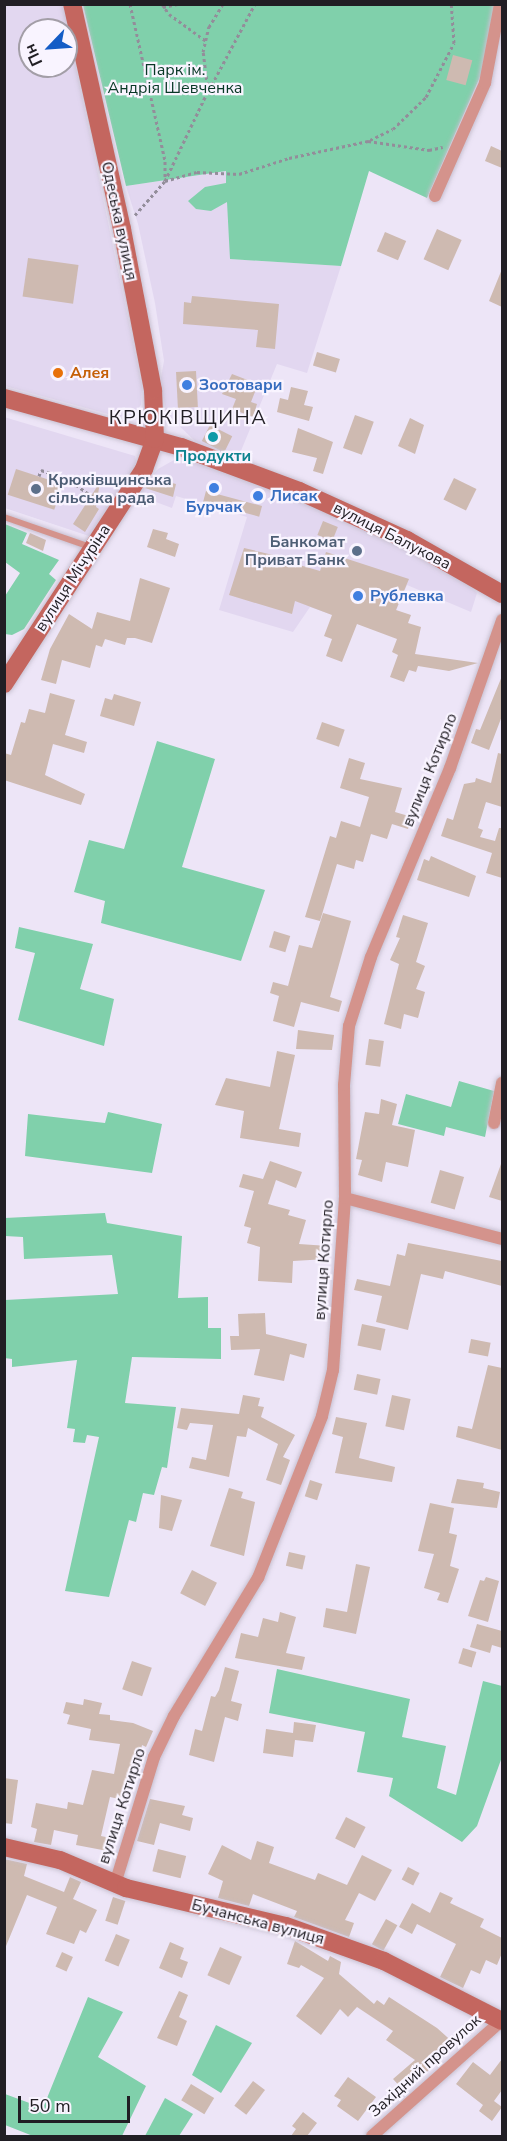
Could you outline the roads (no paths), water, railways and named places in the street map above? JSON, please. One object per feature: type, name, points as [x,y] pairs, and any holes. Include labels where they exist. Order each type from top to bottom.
[{"type":"street","name":"Одеська вулиця","points":[[72,4],[122,229],[153,390],[155,439]]},
{"type":"street","points":[[435,196],[485,83],[500,4]]},
{"type":"street","name":"вулиця Балукова","points":[[4,398],[155,439],[299,491],[407,540],[502,594]]},
{"type":"street","name":"вулиця Мічуріна","points":[[4,684],[144,469],[155,439]]},
{"type":"street","name":"вулиця Котирло","points":[[115,1884],[154,1757],[174,1716],[258,1578],[322,1416],[333,1370],[345,1198],[344,1085],[350,1026],[371,957],[450,768],[502,620]]},
{"type":"street","points":[[495,1123],[502,1083]]},
{"type":"street","points":[[345,1198],[502,1239]]},
{"type":"street","name":"Бучанська вулиця","points":[[4,1846],[60,1860],[115,1884],[286,1926],[362,1953],[502,2021]]},
{"type":"street","name":"Західний провулок","points":[[372,2136],[502,2021]]},
{"type":"lane","points":[[4,517],[93,548]]},
{"type":"place","name":"Алея","points":[[58,373]]},
{"type":"place","name":"Зоотовари","points":[[187,385]]},
{"type":"place","name":"Продукти","points":[[213,437]]},
{"type":"place","name":"Бурчак","points":[[214,488]]},
{"type":"place","name":"Крюківщинська сільська рада","points":[[36,489]]},
{"type":"place","name":"Лисак","points":[[258,496]]},
{"type":"place","name":"Банкомат Приват Банк","points":[[357,551]]},
{"type":"place","name":"Рублевка","points":[[358,596]]},
{"type":"district","name":"КРЮКІВЩИНА","points":[[188,417]]},
{"type":"park label","name":"Парк ім. Андрія Шевченка","points":[[175,79]]}]
